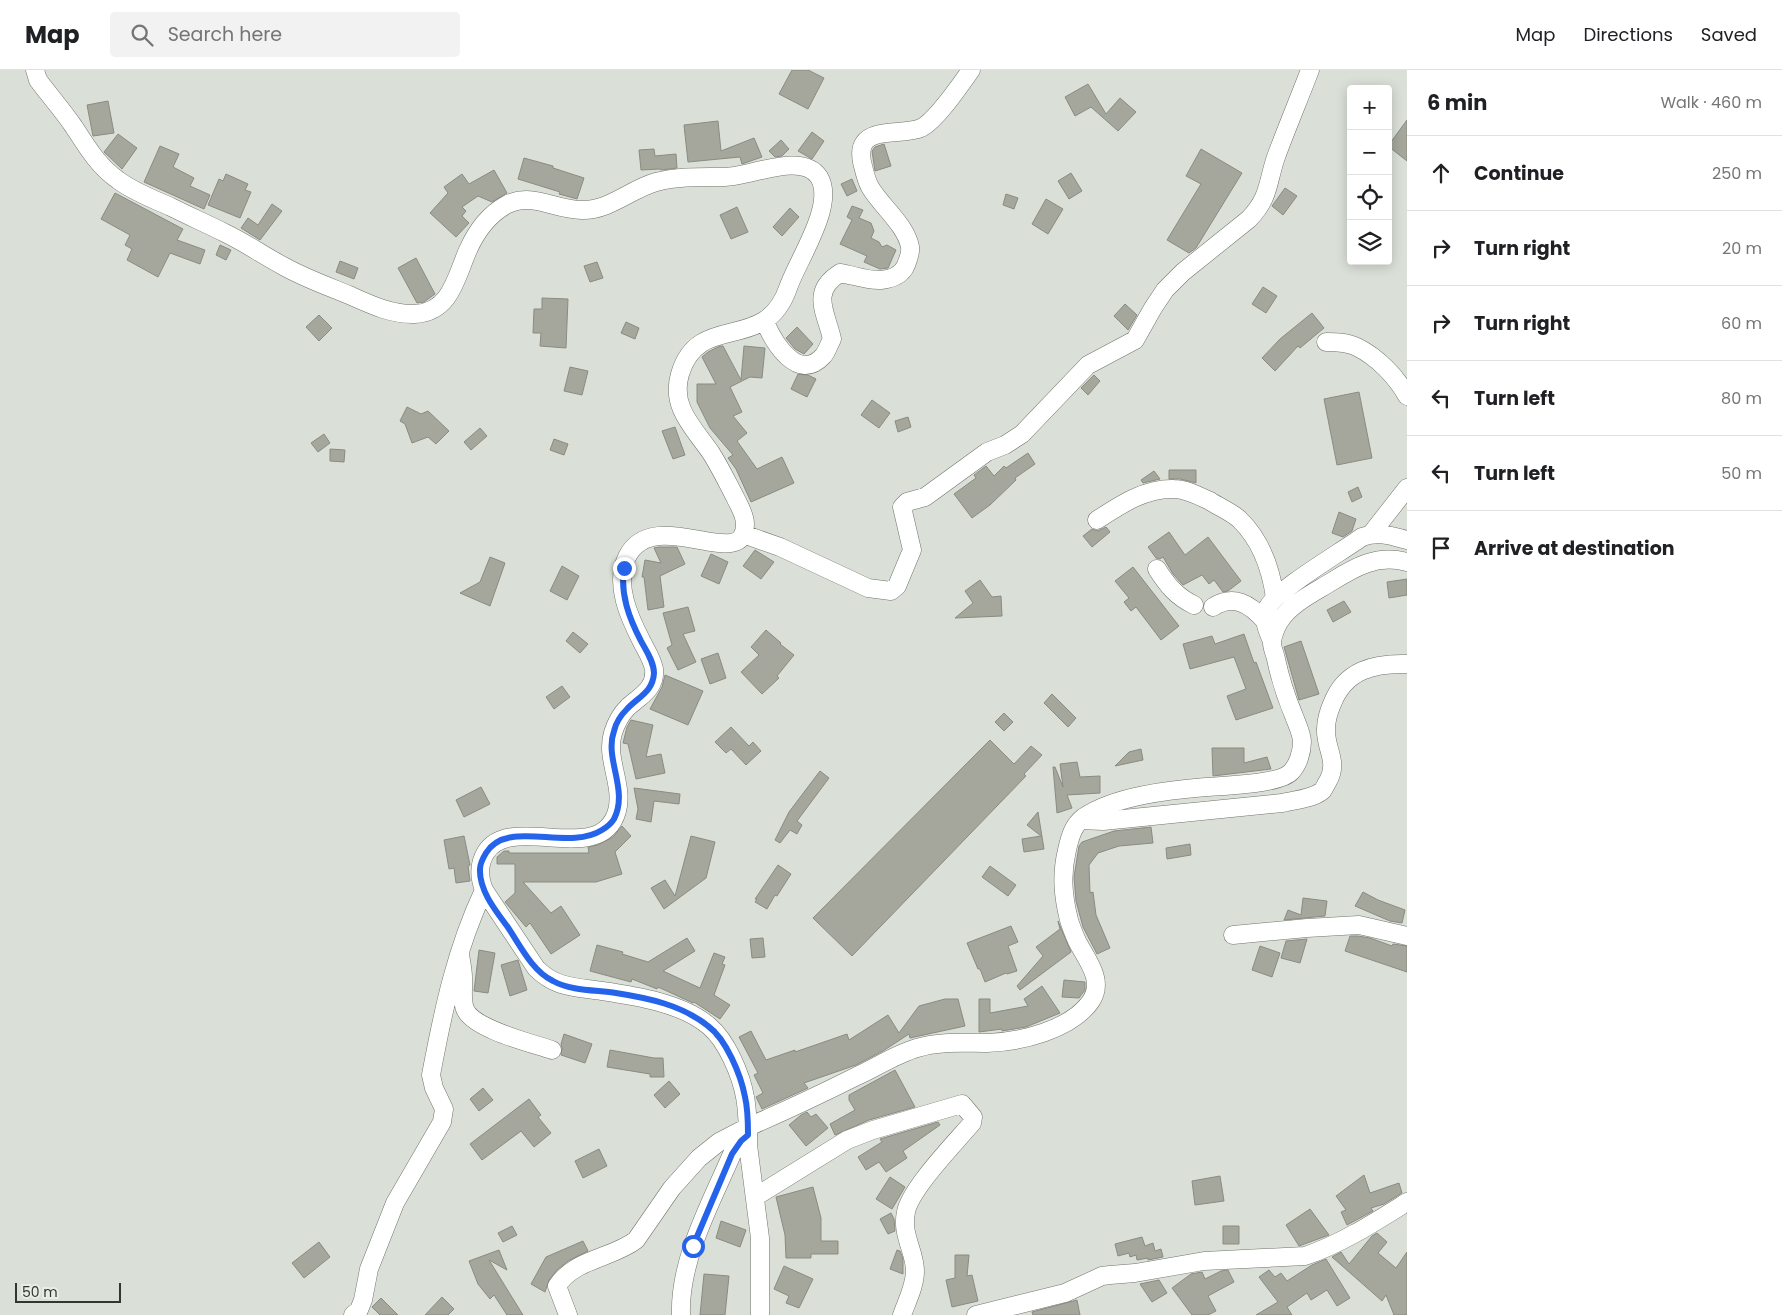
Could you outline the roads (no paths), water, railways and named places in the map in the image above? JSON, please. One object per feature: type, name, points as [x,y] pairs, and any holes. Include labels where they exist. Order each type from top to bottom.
[{"type":"street","points":[[35,70],[38,80],[67,117],[90,153],[118,180],[153,200],[226,233],[289,269],[372,305],[406,313],[415,314],[431,310],[444,301],[454,286],[468,250],[482,225],[506,205],[519,200],[529,200],[582,211],[606,206],[656,182],[736,177],[775,167],[797,166],[815,171],[820,178],[825,200],[807,246],[794,271],[784,300],[775,313],[765,322],[702,342],[693,349],[679,377],[677,392],[679,406],[687,423],[715,460],[743,513],[745,527],[743,534],[737,540],[724,545],[688,537],[651,536],[636,544],[628,555],[622,582],[623,596],[635,629],[650,658],[654,671],[652,683],[645,694],[627,708],[618,720],[613,732],[610,745],[619,793],[618,807],[614,820],[607,827],[584,838],[563,839],[515,836],[500,840],[492,845],[482,859],[480,868],[480,880],[497,912],[536,968],[544,976],[555,983],[570,987],[660,1002],[696,1017],[710,1027],[725,1047],[741,1081],[746,1098],[760,1238],[760,1315]]},
{"type":"street","points":[[765,322],[772,339],[786,356],[800,365],[812,364],[824,356],[832,339],[821,300],[830,279],[840,273],[880,280],[894,277],[903,271],[908,260],[910,248],[906,236],[869,186],[861,156],[861,148],[864,142],[871,137],[921,128],[930,121],[971,70]]},
{"type":"street","points":[[743,534],[780,547],[868,588],[891,591],[897,586],[912,550],[902,507],[906,502],[925,497],[986,452],[1005,445],[1022,434],[1088,365],[1135,340],[1152,308],[1171,284],[1183,272],[1249,219],[1258,209],[1266,194],[1276,158],[1310,70]]},
{"type":"street","points":[[1326,342],[1340,342],[1356,347],[1374,358],[1394,378],[1407,396]]},
{"type":"street","points":[[1097,520],[1129,499],[1154,491],[1175,488],[1198,495],[1223,508],[1239,520],[1252,536],[1265,555],[1272,578],[1275,598]]},
{"type":"street","points":[[1371,534],[1407,488]]},
{"type":"street","points":[[1265,621],[1268,607],[1283,590],[1362,537],[1381,533],[1407,540]]},
{"type":"street","points":[[1272,641],[1278,624],[1293,607],[1355,566],[1385,559],[1407,562]]},
{"type":"street","points":[[1157,570],[1173,592],[1183,600],[1194,605]]},
{"type":"street","points":[[568,1315],[557,1286],[562,1278],[600,1256],[628,1246],[636,1240],[672,1188],[699,1158],[719,1142],[748,1131],[915,1048],[947,1042],[989,1043],[1020,1038],[1055,1029],[1086,1007],[1096,992],[1094,970],[1076,939],[1070,923],[1062,879],[1070,836],[1074,826],[1098,810],[1142,796],[1207,787],[1246,785],[1288,776],[1299,758],[1303,739],[1280,677],[1272,641],[1265,621],[1256,611],[1234,600],[1226,601],[1213,607]]},
{"type":"street","points":[[1081,820],[1102,821],[1282,803],[1308,797],[1322,791],[1329,779],[1333,763],[1326,730],[1329,713],[1342,684],[1352,676],[1372,667],[1407,664]]},
{"type":"street","points":[[353,1315],[363,1300],[369,1269],[395,1203],[442,1122],[444,1109],[430,1075],[459,951],[469,920],[484,890]]},
{"type":"street","points":[[1233,935],[1359,925],[1407,936]]},
{"type":"street","points":[[459,951],[462,966],[464,1007],[469,1016],[493,1029],[552,1050]]},
{"type":"street","points":[[755,1198],[847,1140],[873,1130],[962,1104],[973,1117],[972,1123],[912,1196],[906,1211],[907,1240],[915,1269],[915,1280],[902,1315]]},
{"type":"street","points":[[681,1315],[683,1281],[693,1246],[732,1154],[748,1131]]},
{"type":"street","points":[[976,1315],[1065,1293],[1110,1274],[1135,1273],[1204,1261],[1305,1256],[1319,1252],[1407,1202]]}]
